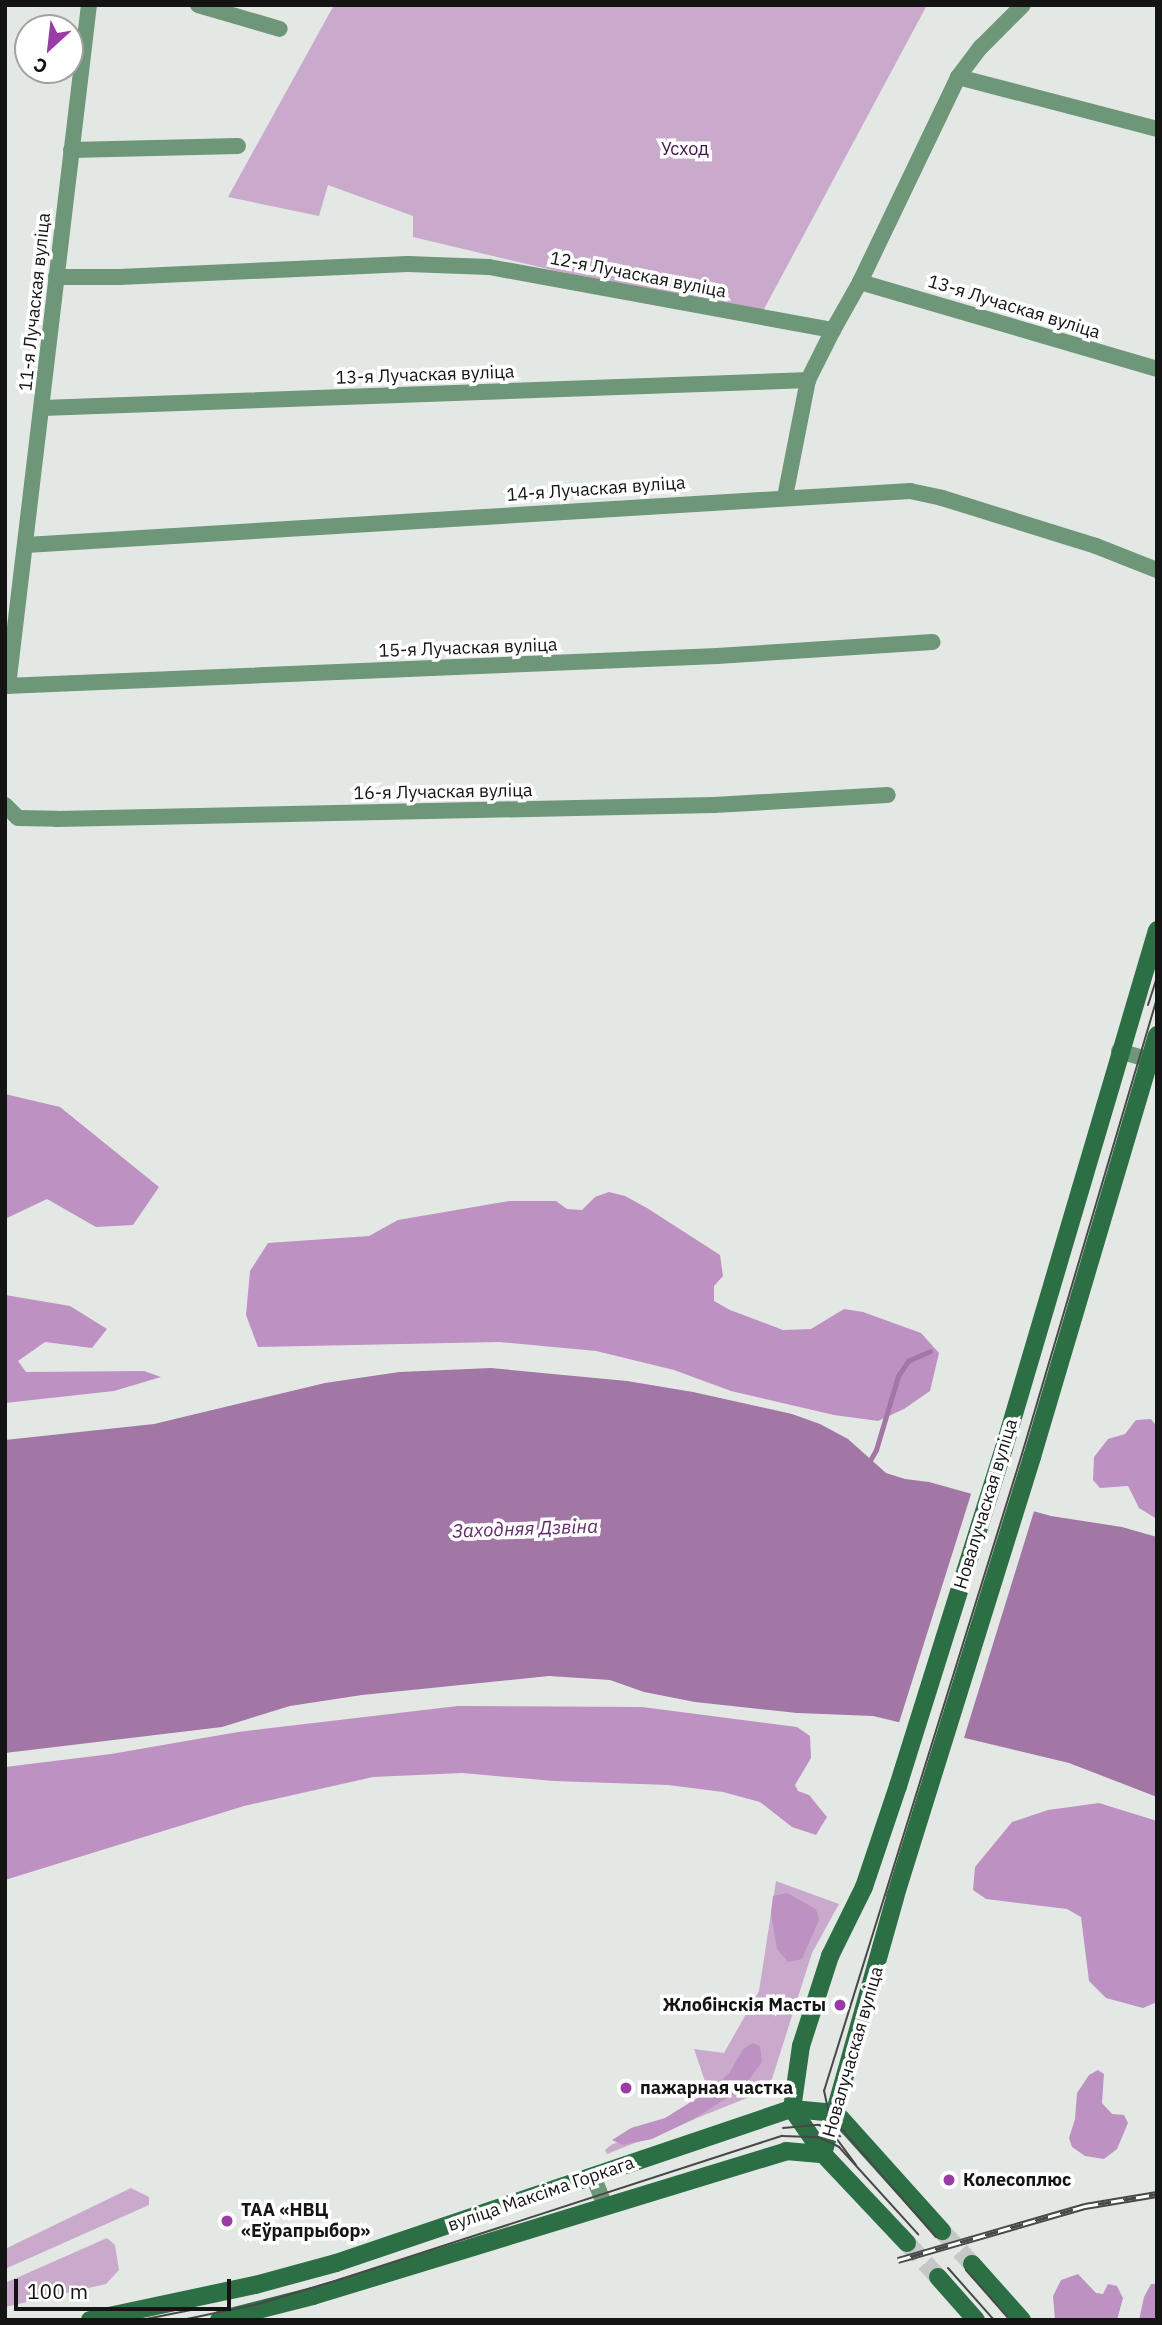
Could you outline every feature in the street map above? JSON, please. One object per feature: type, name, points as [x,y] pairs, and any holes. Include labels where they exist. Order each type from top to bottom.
[{"type":"main road","name":"Новалучаская вуліца","points":[[823,2154],[792,2109],[801,2046],[824,1974],[864,1886],[898,1786],[1004,1448],[1119,1051],[1157,930]]},
{"type":"main road","name":"Новалучаская вуліца","points":[[823,2154],[895,1897],[1032,1457],[1157,1035]]},
{"type":"main road","name":"вуліца Максіма Горкага","points":[[90,2320],[255,2286],[336,2263],[792,2109],[836,2113]]},
{"type":"main road","points":[[836,2113],[942,2231]]},
{"type":"main road","name":"вуліца Максіма Горкага","points":[[219,2320],[313,2297],[786,2151],[823,2154]]},
{"type":"main road","points":[[823,2154],[907,2243]]},
{"type":"main road","points":[[972,2264],[1022,2320]]},
{"type":"main road","points":[[938,2277],[976,2320]]},
{"type":"street","name":"11-я Лучаская вуліца","points":[[7,686],[89,5]]},
{"type":"street","points":[[198,5],[281,29]]},
{"type":"street","points":[[785,497],[808,380],[860,282],[958,77],[981,47],[1023,5]]},
{"type":"street","points":[[958,77],[1157,129]]},
{"type":"street","points":[[71,150],[238,146]]},
{"type":"street","name":"12-я Лучаская вуліца","points":[[57,277],[120,277],[408,264],[489,267],[833,330]]},
{"type":"street","name":"13-я Лучаская вуліца","points":[[860,282],[1157,369]]},
{"type":"street","name":"13-я Лучаская вуліца","points":[[42,408],[808,380]]},
{"type":"street","name":"14-я Лучаская вуліца","points":[[26,545],[910,491],[1096,546],[1157,569]]},
{"type":"street","name":"15-я Лучаская вуліца","points":[[7,686],[703,657],[933,642]]},
{"type":"street","name":"16-я Лучаская вуліца","points":[[5,805],[18,818],[57,819],[714,805],[888,795]]},
{"type":"street","points":[[1119,1051],[1150,1060]]},
{"type":"street","points":[[593,2176],[605,2206]]},
{"type":"green space","name":"Усход","points":[[334,5],[927,5],[763,311],[556,271],[413,237],[413,216],[328,185],[319,216],[228,197]]},
{"type":"green space","points":[[776,1881],[839,1904],[812,1953],[772,2079],[752,2096],[607,2154],[605,2150],[611,2145],[712,2102],[694,2049],[724,2053],[759,1991]]},
{"type":"green space","points":[[131,2188],[149,2197],[149,2205],[5,2269],[5,2249]]},
{"type":"green space","points":[[107,2238],[115,2245],[119,2270],[106,2284],[5,2307],[5,2283]]},
{"type":"shaded area","points":[[5,1094],[60,1107],[159,1187],[133,1225],[96,1227],[47,1199],[5,1219]]},
{"type":"shaded area","points":[[609,1192],[625,1196],[647,1208],[720,1255],[723,1276],[714,1286],[714,1301],[730,1310],[783,1330],[811,1329],[844,1309],[863,1312],[921,1333],[939,1353],[930,1391],[904,1409],[878,1421],[834,1415],[731,1391],[674,1370],[596,1351],[499,1342],[258,1347],[246,1315],[250,1271],[268,1243],[369,1236],[398,1220],[509,1201],[556,1201],[567,1209],[582,1210],[595,1197]]},
{"type":"shaded area","points":[[5,1295],[70,1306],[107,1329],[92,1348],[45,1342],[18,1361],[26,1372],[144,1371],[161,1377],[114,1391],[5,1403]]},
{"type":"shaded area","points":[[1151,1419],[1157,1427],[1157,1519],[1139,1508],[1128,1486],[1100,1488],[1093,1480],[1094,1457],[1108,1439],[1125,1434],[1136,1420]]},
{"type":"shaded area","points":[[458,1706],[642,1707],[797,1727],[810,1736],[811,1758],[795,1785],[798,1791],[809,1795],[827,1817],[816,1835],[792,1827],[760,1802],[723,1792],[668,1785],[554,1781],[462,1773],[373,1777],[244,1806],[5,1880],[5,1767],[111,1754],[238,1732]]},
{"type":"shaded area","points":[[1099,1803],[1157,1821],[1157,2002],[1143,2008],[1106,1998],[1089,1981],[1081,1917],[1067,1909],[986,1899],[973,1890],[975,1867],[1012,1822],[1048,1810]]},
{"type":"shaded area","points":[[787,1893],[816,1909],[819,1920],[802,1959],[788,1962],[777,1949],[771,1913],[773,1896]]},
{"type":"shaded area","points":[[753,2043],[760,2046],[762,2062],[743,2088],[692,2120],[652,2139],[623,2145],[612,2140],[631,2128],[665,2118],[715,2087],[730,2072],[743,2049]]},
{"type":"shaded area","points":[[1098,2070],[1104,2074],[1102,2103],[1112,2114],[1124,2115],[1128,2123],[1117,2149],[1104,2159],[1085,2156],[1072,2147],[1069,2138],[1075,2119],[1077,2093],[1089,2075]]},
{"type":"shaded area","points":[[1078,2274],[1096,2293],[1103,2294],[1108,2284],[1117,2286],[1123,2298],[1117,2320],[1055,2320],[1053,2296],[1061,2280]]},
{"type":"shaded area","points":[[1151,2284],[1157,2284],[1157,2320],[1139,2320],[1144,2297]]},
{"type":"water","name":"Заходняя Дзвіна","points":[[491,1368],[627,1381],[693,1392],[792,1414],[820,1424],[848,1439],[886,1473],[929,1482],[1051,1516],[1122,1527],[1157,1537],[1157,1797],[1069,1763],[873,1716],[797,1713],[695,1702],[644,1692],[610,1680],[549,1676],[362,1695],[290,1706],[222,1727],[5,1753],[5,1440],[154,1424],[325,1383],[399,1372]]},
{"type":"pier","points":[[972,1491],[1035,1508],[963,1741],[898,1726]]},
{"type":"waterway","points":[[868,1464],[876,1450],[898,1376],[908,1361],[930,1351]]},
{"type":"tunnel","points":[[942,2231],[972,2264]]},
{"type":"tunnel","points":[[907,2243],[938,2277]]},
{"type":"tram line","points":[[1148,1005],[1157,977]]},
{"type":"tram line","points":[[936,2237],[829,2114],[824,2091],[1022,1454],[1157,998]]},
{"type":"tram line","points":[[783,2128],[819,2125],[840,2136]]},
{"type":"tram line","points":[[831,2131],[856,2165]]},
{"type":"tram line","points":[[182,2320],[258,2304],[338,2280],[782,2136],[818,2137],[839,2147],[918,2234]]},
{"type":"tram line","points":[[948,2268],[994,2320]]},
{"type":"tram line","points":[[966,2270],[1010,2320]]},
{"type":"tram line","points":[[141,2320],[191,2310]]},
{"type":"railway","points":[[898,2260],[1085,2206],[1157,2194]]},
{"type":"place","name":"Жлобінскія Масты","points":[[840,2005]]},
{"type":"place","name":"пажарная частка","points":[[626,2088]]},
{"type":"place","name":"Колесоплюс","points":[[949,2180]]},
{"type":"place","name":"ТАА «НВЦ «Еўрапрыбор»","points":[[227,2221]]}]
